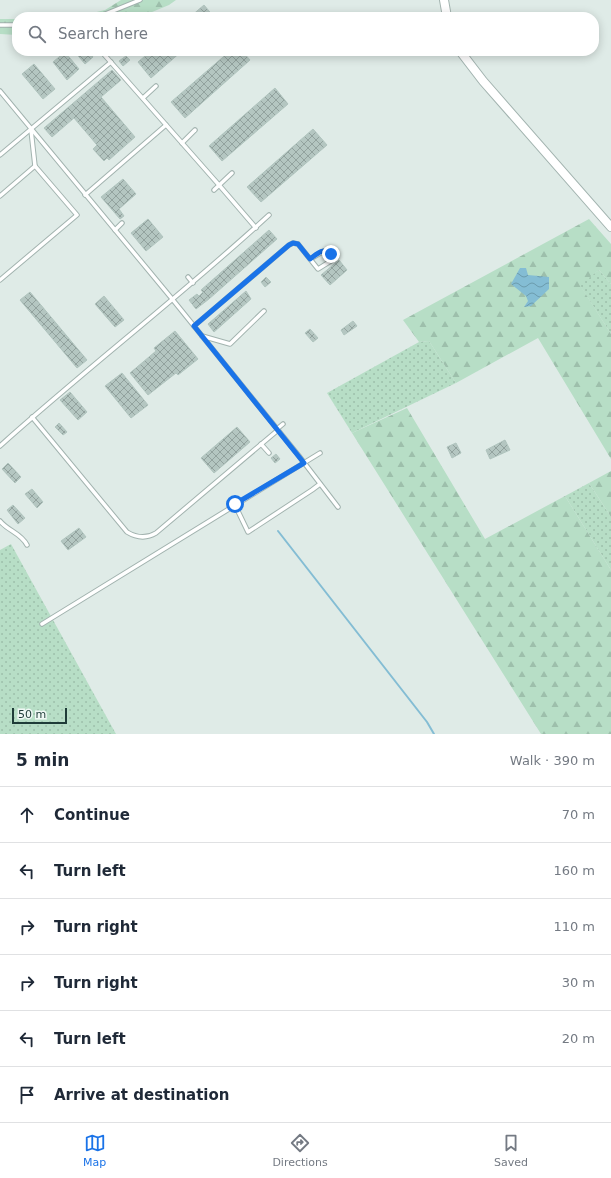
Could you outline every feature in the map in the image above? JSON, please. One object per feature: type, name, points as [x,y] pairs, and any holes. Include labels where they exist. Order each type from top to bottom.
[{"type":"street","points":[[444,0],[446,12]]},
{"type":"street","points":[[464,56],[482,82],[611,227]]},
{"type":"lane","points":[[110,12],[140,0]]},
{"type":"lane","points":[[0,25],[12,25]]},
{"type":"lane","points":[[106,56],[256,228]]},
{"type":"lane","points":[[0,155],[111,62]]},
{"type":"lane","points":[[143,98],[156,86]]},
{"type":"lane","points":[[0,91],[173,300],[338,507]]},
{"type":"lane","points":[[85,195],[166,125]]},
{"type":"lane","points":[[0,280],[77,214],[35,166],[30,129]]},
{"type":"lane","points":[[182,143],[196,130]]},
{"type":"lane","points":[[0,196],[35,166]]},
{"type":"lane","points":[[214,190],[232,173]]},
{"type":"lane","points":[[0,446],[32,417],[193,283],[270,215]]},
{"type":"lane","points":[[114,230],[122,223]]},
{"type":"lane","points":[[194,326],[293,243],[298,244],[310,259],[318,269],[334,258],[329,252],[324,251],[310,259]]},
{"type":"lane","points":[[188,277],[193,283]]},
{"type":"lane","points":[[202,336],[230,344],[264,311]]},
{"type":"lane","points":[[32,417],[127,532],[138,537],[150,536],[156,533],[283,424]]},
{"type":"lane","points":[[261,444],[269,452]]},
{"type":"lane","points":[[42,624],[320,453]]},
{"type":"lane","points":[[235,504],[248,532],[320,484]]},
{"type":"lane","points":[[0,521],[8,529],[24,538],[27,545]]},
{"type":"green space","points":[[121,0],[176,0],[169,5],[152,12],[97,12],[105,10]]},
{"type":"green space","points":[[0,19],[12,19],[12,35],[0,34]]},
{"type":"green space","points":[[589,219],[611,244],[611,284],[599,270],[580,285],[611,334],[611,459],[538,338],[456,383],[429,341],[419,342],[403,320]]},
{"type":"green space","points":[[599,270],[611,284],[611,334],[579,284]]},
{"type":"green space","points":[[429,341],[456,383],[352,433],[327,393],[419,342]]},
{"type":"green space","points":[[407,408],[485,539],[565,496],[611,570],[611,734],[541,734],[352,433]]},
{"type":"green space","points":[[611,471],[611,517],[589,483]]},
{"type":"green space","points":[[589,483],[611,517],[611,570],[565,496]]},
{"type":"green space","points":[[11,544],[116,734],[0,734],[0,550]]},
{"type":"water","points":[[520,268],[526,268],[528,275],[549,277],[549,289],[531,306],[524,307],[528,301],[526,296],[511,284]]},
{"type":"building","points":[[204,5],[210,12],[196,12]]},
{"type":"building","points":[[60,56],[68,56],[79,69],[67,80],[53,62]]},
{"type":"building","points":[[78,56],[92,56],[93,57],[85,64]]},
{"type":"building","points":[[126,56],[130,60],[123,66],[119,61]]},
{"type":"building","points":[[145,56],[176,56],[151,78],[138,62]]},
{"type":"building","points":[[224,56],[246,56],[250,60],[185,118],[171,102]]},
{"type":"building","points":[[34,64],[55,89],[43,99],[22,74]]},
{"type":"building","points":[[112,70],[121,80],[101,97],[135,137],[109,160],[107,158],[104,161],[93,149],[97,145],[74,118],[52,137],[44,128]]},
{"type":"building","points":[[275,88],[288,104],[222,161],[209,146]]},
{"type":"building","points":[[313,129],[327,145],[261,202],[247,187]]},
{"type":"building","points":[[123,179],[136,194],[119,209],[124,216],[120,219],[101,197]]},
{"type":"building","points":[[148,219],[163,237],[146,251],[131,233]]},
{"type":"building","points":[[269,230],[277,239],[209,299],[201,290]]},
{"type":"building","points":[[339,260],[347,270],[330,285],[321,275]]},
{"type":"building","points":[[266,277],[271,282],[265,287],[261,282]]},
{"type":"building","points":[[246,291],[251,299],[214,332],[208,324]]},
{"type":"building","points":[[30,292],[87,360],[77,368],[20,300]]},
{"type":"building","points":[[203,292],[209,299],[196,309],[189,300],[197,294],[199,296]]},
{"type":"building","points":[[104,296],[124,320],[115,327],[95,304]]},
{"type":"building","points":[[353,321],[357,326],[344,335],[341,330]]},
{"type":"building","points":[[310,329],[318,338],[313,342],[305,333]]},
{"type":"building","points":[[175,331],[198,359],[178,375],[176,373],[148,395],[130,373],[156,351],[154,348]]},
{"type":"building","points":[[122,373],[148,405],[131,418],[105,386]]},
{"type":"building","points":[[70,392],[87,412],[78,420],[60,400]]},
{"type":"building","points":[[59,423],[67,432],[63,435],[55,427]]},
{"type":"building","points":[[237,427],[250,442],[214,473],[201,458]]},
{"type":"building","points":[[505,440],[510,450],[490,459],[486,450]]},
{"type":"building","points":[[456,443],[461,453],[452,458],[447,447]]},
{"type":"building","points":[[276,454],[280,459],[275,463],[271,458]]},
{"type":"building","points":[[8,463],[21,477],[15,483],[2,469]]},
{"type":"building","points":[[32,489],[43,502],[37,508],[25,494]]},
{"type":"building","points":[[13,505],[25,518],[18,524],[7,510]]},
{"type":"building","points":[[79,528],[86,537],[68,550],[61,541]]},
{"type":"waterway","points":[[278,531],[427,722],[434,734]]},
{"type":"route","points":[[235,504],[304,463],[194,326],[289,245],[293,243],[298,244],[310,259],[324,251],[331,254]]}]
